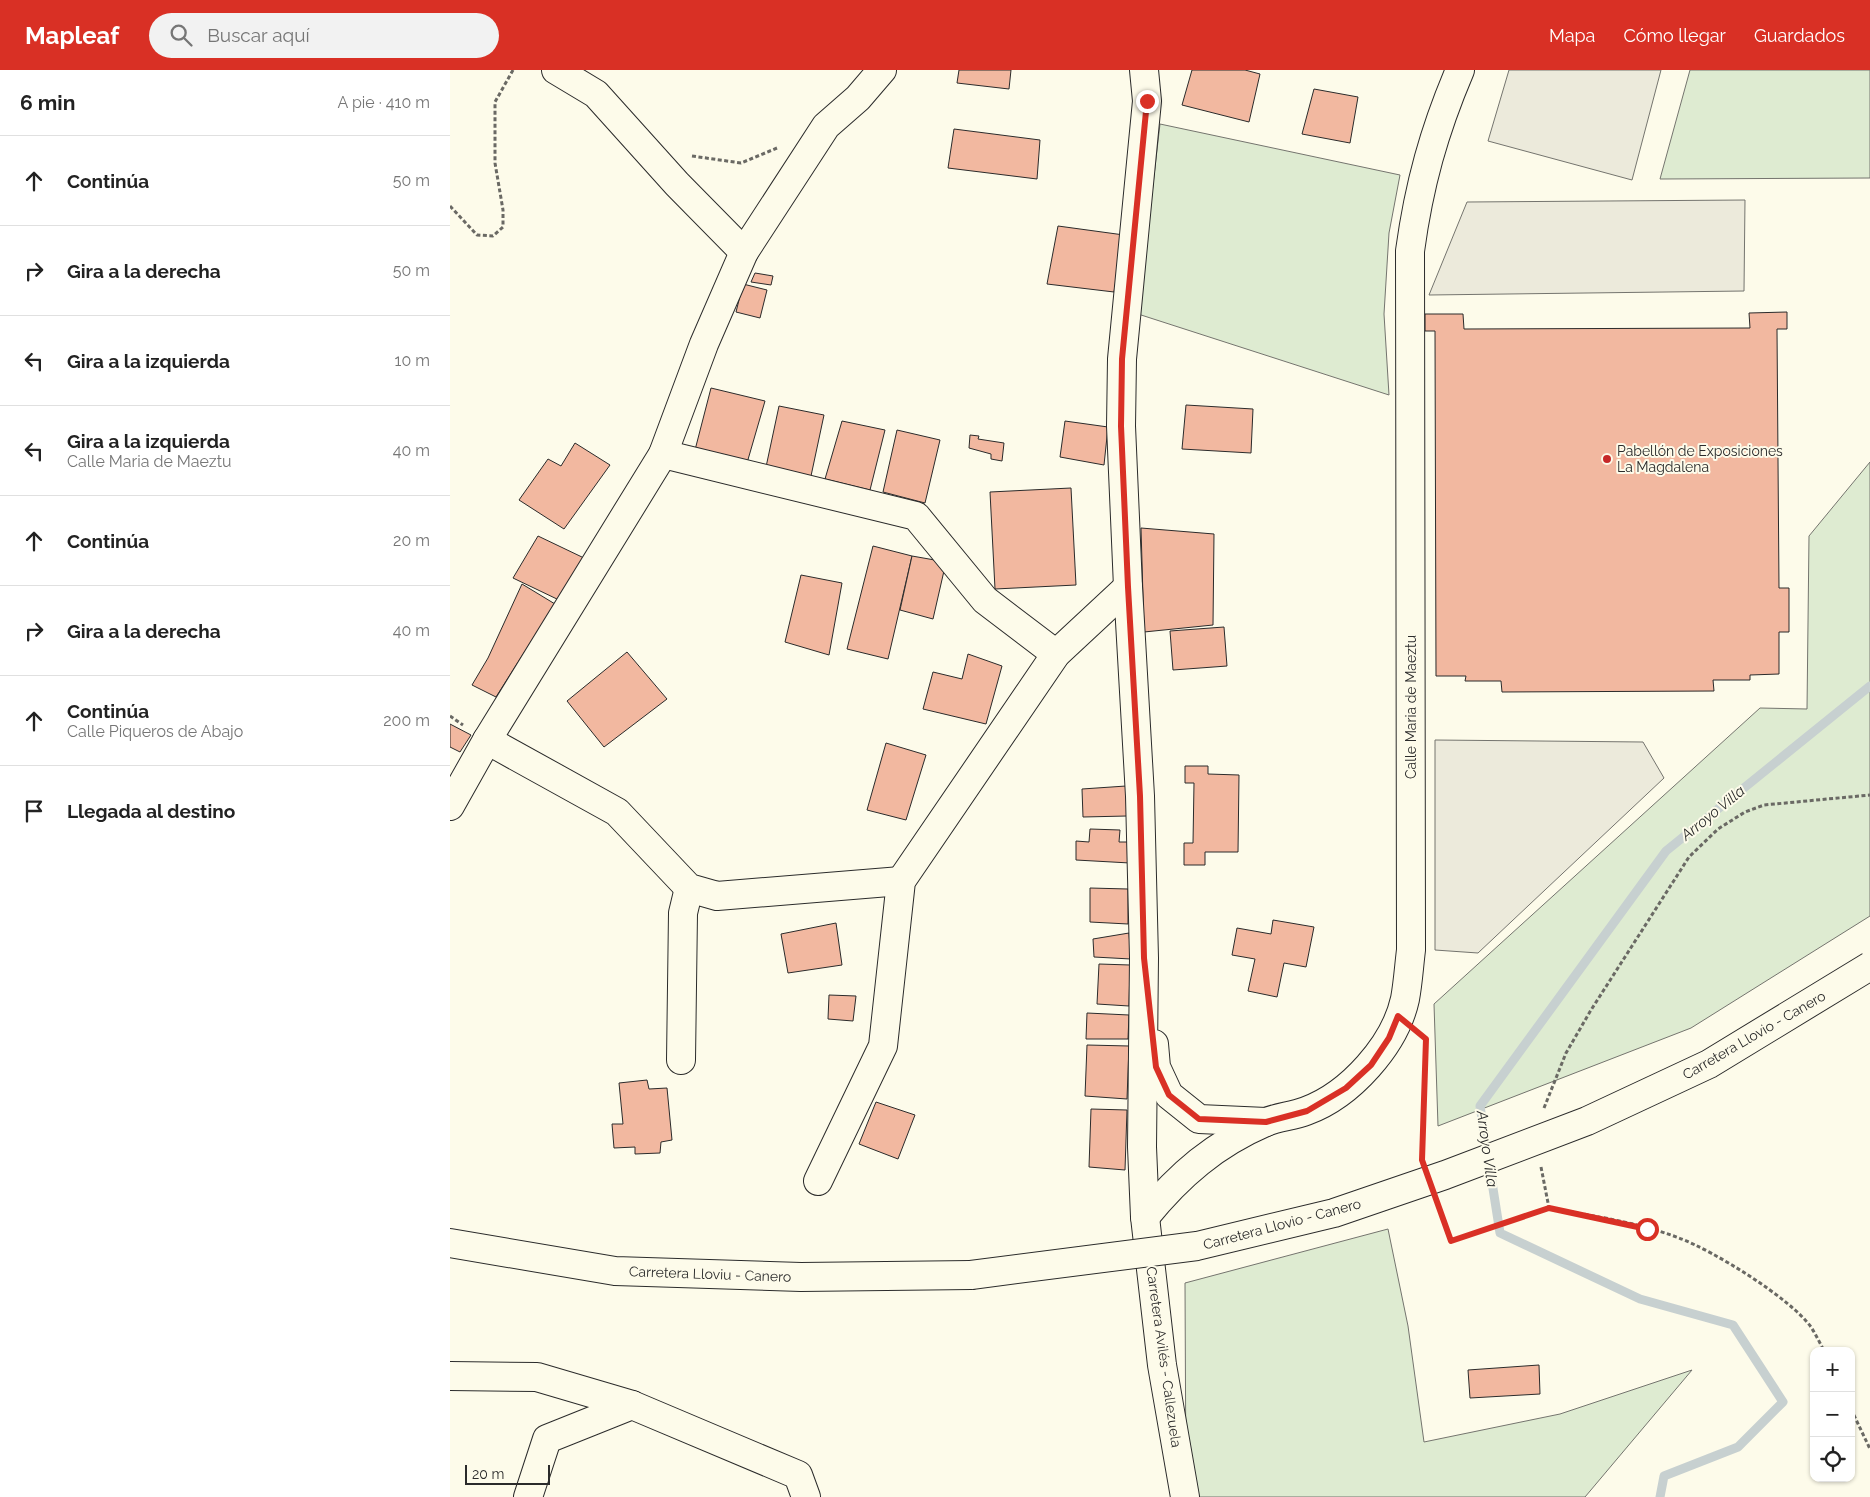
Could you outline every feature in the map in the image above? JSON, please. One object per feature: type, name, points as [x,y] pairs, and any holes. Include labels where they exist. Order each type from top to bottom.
[{"type":"main road","points":[[556,70],[596,94],[646,150],[744,252]]},
{"type":"main road","points":[[450,806],[487,740],[663,454],[704,344],[744,252],[826,126],[858,98],[882,70]]},
{"type":"main road","points":[[1144,70],[1147,101],[1122,359],[1121,426],[1140,796],[1144,958],[1156,1067],[1169,1095],[1199,1119],[1266,1122]]},
{"type":"main road","name":"Calle Maria de Maeztu","points":[[1144,1217],[1171,1185],[1203,1158],[1266,1122],[1307,1111],[1346,1088],[1371,1065],[1389,1038],[1404,1000],[1411,950],[1410,251],[1416,205],[1434,134],[1460,70]]},
{"type":"main road","points":[[663,454],[916,516],[985,600],[1056,654]]},
{"type":"main road","points":[[818,1181],[882,1046],[901,881],[1056,654],[1128,587]]},
{"type":"main road","points":[[487,740],[618,812],[689,888],[717,896],[901,881]]},
{"type":"main road","points":[[681,1060],[683,913],[689,888]]},
{"type":"main road","name":"Carretera Avilés - Callezuela","points":[[1144,958],[1142,1147],[1144,1217],[1162,1365],[1186,1497]]},
{"type":"main road","name":"Carretera Llovio - Canero","points":[[972,1276],[1197,1246],[1334,1213],[1445,1175],[1596,1117],[1709,1064],[1870,966]]},
{"type":"main road","name":"Carretera Lloviu - Canero","points":[[450,1243],[615,1271],[801,1277],[972,1276]]},
{"type":"main road","points":[[450,1376],[537,1377],[632,1405],[798,1475],[806,1497]]},
{"type":"main road","points":[[528,1497],[547,1439],[632,1405]]},
{"type":"path","points":[[450,206],[477,235],[493,236],[503,226],[503,210],[495,163],[495,102],[513,70]]},
{"type":"path","points":[[646,150],[741,163],[783,145]]},
{"type":"path","points":[[1545,1104],[1566,1053],[1591,1010],[1689,857],[1718,828],[1745,812],[1764,804],[1782,801],[1870,796]]},
{"type":"path","points":[[1398,1016],[1426,1039],[1422,1160]]},
{"type":"path","points":[[1539,1160],[1549,1208]]},
{"type":"path","points":[[1435,1196],[1451,1241],[1549,1208],[1606,1218],[1679,1238],[1751,1279],[1793,1309],[1810,1327],[1822,1347]]},
{"type":"path","points":[[1855,1417],[1870,1449]]},
{"type":"green space","points":[[1690,70],[1870,70],[1870,178],[1660,179]]},
{"type":"green space","points":[[1160,124],[1400,175],[1389,233],[1384,314],[1389,395],[1138,314]]},
{"type":"green space","points":[[1870,462],[1870,916],[1691,1028],[1438,1126],[1434,1004],[1760,708],[1807,709],[1809,536]]},
{"type":"green space","points":[[1388,1229],[1408,1326],[1424,1442],[1560,1414],[1692,1370],[1585,1497],[1186,1497],[1185,1283]]},
{"type":"shaded area","points":[[1509,70],[1661,70],[1632,180],[1488,141]]},
{"type":"shaded area","points":[[1745,200],[1744,291],[1429,295],[1467,202]]},
{"type":"shaded area","points":[[1435,740],[1643,742],[1664,778],[1478,953],[1435,950]]},
{"type":"building","points":[[959,70],[1011,70],[1009,89],[957,83]]},
{"type":"building","points":[[1192,70],[1245,70],[1260,74],[1249,122],[1182,105]]},
{"type":"building","points":[[1314,89],[1358,97],[1350,143],[1302,134]]},
{"type":"building","points":[[954,129],[1040,140],[1037,179],[948,168]]},
{"type":"building","points":[[1058,226],[1124,235],[1114,292],[1047,284]]},
{"type":"building","points":[[755,273],[773,276],[771,285],[751,282]]},
{"type":"building","points":[[743,284],[767,290],[760,318],[736,312]]},
{"type":"building","name":"Pabellón de Exposiciones La Magdalena","points":[[1787,312],[1787,329],[1777,329],[1779,588],[1789,588],[1789,632],[1779,632],[1779,674],[1750,675],[1750,680],[1713,680],[1714,691],[1502,692],[1501,681],[1465,681],[1466,676],[1436,676],[1435,331],[1425,331],[1425,314],[1463,314],[1464,329],[1750,328],[1749,313]]},
{"type":"building","points":[[711,388],[765,401],[747,463],[695,450]]},
{"type":"building","points":[[1186,405],[1253,409],[1251,453],[1182,449]]},
{"type":"building","points":[[779,406],[824,415],[811,476],[766,467]]},
{"type":"building","points":[[842,421],[885,430],[870,490],[825,479]]},
{"type":"building","points":[[1065,421],[1108,427],[1104,465],[1060,457]]},
{"type":"building","points":[[897,430],[940,440],[925,503],[883,492]]},
{"type":"building","points":[[970,435],[979,436],[978,439],[1004,443],[1002,461],[991,459],[991,454],[969,448]]},
{"type":"building","points":[[575,443],[610,465],[564,529],[519,500],[548,459],[561,466]]},
{"type":"building","points":[[1071,488],[1076,585],[995,589],[990,492]]},
{"type":"building","points":[[1141,528],[1214,534],[1213,625],[1144,632]]},
{"type":"building","points":[[538,536],[584,558],[559,600],[513,578]]},
{"type":"building","points":[[873,546],[912,556],[888,659],[847,649]]},
{"type":"building","points":[[912,556],[946,562],[933,619],[900,610]]},
{"type":"building","points":[[801,575],[842,583],[829,655],[785,642]]},
{"type":"building","points":[[522,584],[555,604],[496,697],[472,685],[488,658]]},
{"type":"building","points":[[1224,627],[1227,666],[1173,670],[1170,631]]},
{"type":"building","points":[[627,652],[667,699],[604,747],[567,701]]},
{"type":"building","points":[[968,654],[1002,666],[986,724],[923,709],[933,672],[962,679]]},
{"type":"building","points":[[450,724],[471,735],[460,752],[450,747]]},
{"type":"building","points":[[886,743],[926,755],[906,820],[867,810]]},
{"type":"building","points":[[1185,766],[1208,766],[1208,774],[1239,775],[1238,852],[1205,852],[1205,865],[1184,865],[1184,843],[1193,843],[1194,783],[1185,783]]},
{"type":"building","points":[[1126,786],[1127,816],[1083,817],[1082,789]]},
{"type":"building","points":[[1090,829],[1120,830],[1119,842],[1130,842],[1130,863],[1076,860],[1076,841],[1089,842]]},
{"type":"building","points":[[1090,888],[1128,889],[1128,924],[1090,922]]},
{"type":"building","points":[[1273,920],[1314,927],[1306,967],[1284,963],[1277,997],[1248,991],[1255,959],[1232,955],[1237,928],[1271,934]]},
{"type":"building","points":[[836,923],[842,965],[788,973],[781,934]]},
{"type":"building","points":[[1129,933],[1131,959],[1094,957],[1093,939]]},
{"type":"building","points":[[1099,964],[1130,965],[1129,1006],[1097,1004]]},
{"type":"building","points":[[829,995],[856,996],[853,1021],[828,1019]]},
{"type":"building","points":[[1087,1013],[1129,1015],[1128,1039],[1086,1039]]},
{"type":"building","points":[[1087,1045],[1129,1046],[1127,1099],[1085,1096]]},
{"type":"building","points":[[647,1080],[649,1089],[667,1088],[672,1140],[661,1142],[660,1153],[635,1154],[635,1147],[614,1148],[612,1124],[623,1124],[619,1083]]},
{"type":"building","points":[[876,1102],[915,1115],[898,1159],[859,1144]]},
{"type":"building","points":[[1091,1109],[1127,1110],[1125,1170],[1089,1167]]},
{"type":"building","points":[[1539,1365],[1540,1394],[1470,1398],[1468,1370]]},
{"type":"waterway","name":"Arroyo Villa","points":[[1660,1497],[1664,1476],[1738,1447],[1783,1402],[1733,1325],[1640,1299],[1500,1233],[1480,1106],[1666,851],[1870,686]]},
{"type":"place","name":"Pabellón de Exposiciones La Magdalena","points":[[1607,459]]},
{"type":"route","points":[[1147,101],[1122,359],[1121,426],[1140,796],[1144,958],[1156,1067],[1169,1095],[1199,1119],[1266,1122],[1307,1111],[1346,1088],[1371,1065],[1389,1038],[1398,1016],[1426,1039],[1422,1160],[1451,1241],[1549,1208],[1606,1218],[1647,1229]]}]
